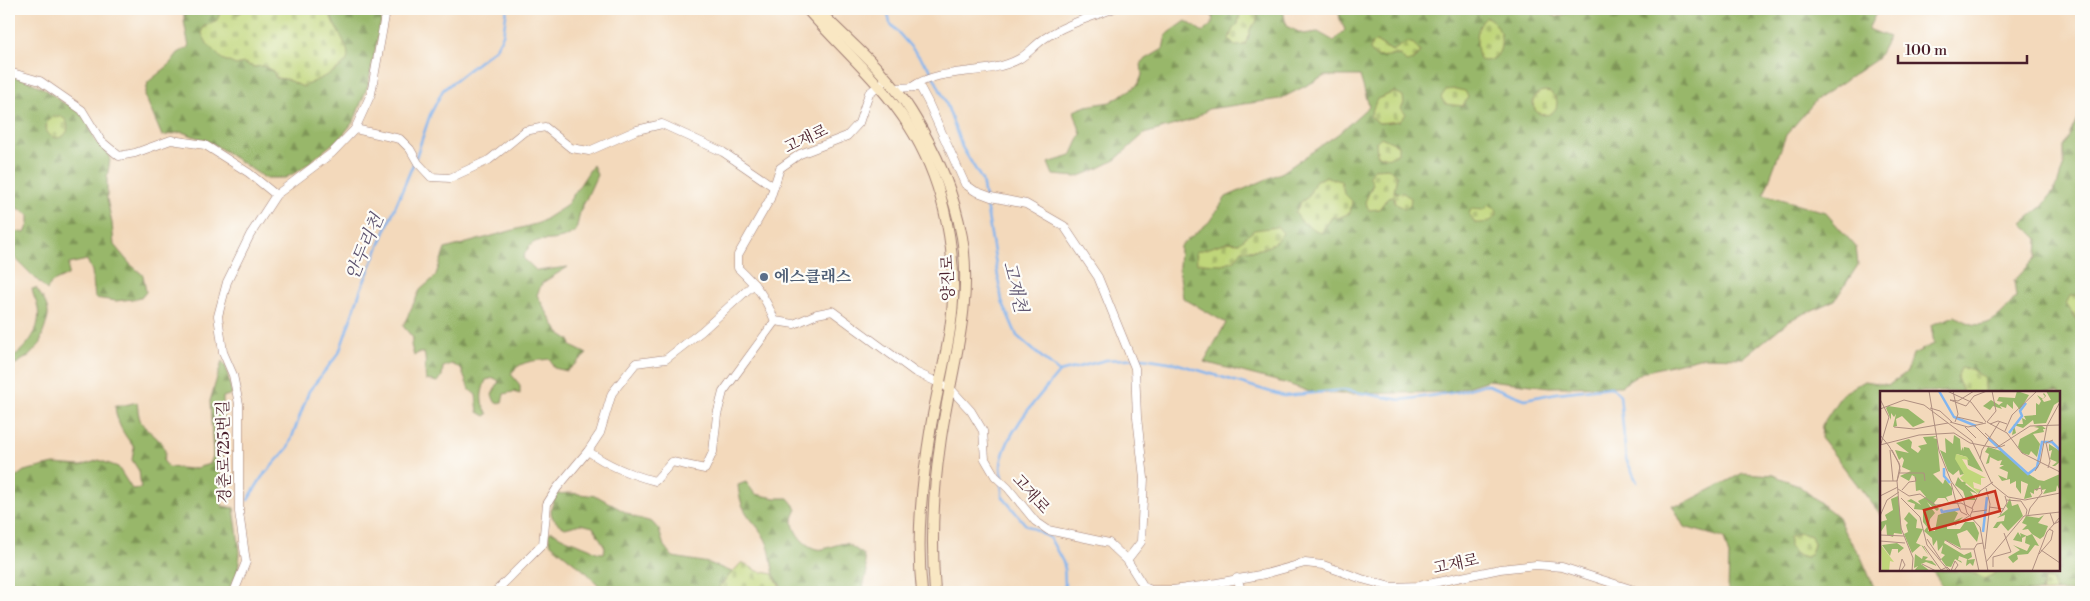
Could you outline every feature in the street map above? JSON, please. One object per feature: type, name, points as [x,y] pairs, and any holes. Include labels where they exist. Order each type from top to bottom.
[{"type":"main road","name":"양진로","points":[[807,9],[831,36],[884,82],[894,88],[911,110],[947,182],[962,236],[965,272],[964,311],[940,445],[934,505],[932,558],[935,592]]},
{"type":"main road","name":"양진로","points":[[817,9],[884,82],[925,154],[940,194],[949,238],[952,255],[953,300],[931,426],[921,500],[919,546],[922,592]]},
{"type":"street","name":"경춘로725번길","points":[[234,592],[246,562],[239,512],[239,404],[233,375],[223,352],[218,316],[227,282],[250,235],[276,195],[332,154],[356,129],[371,94],[385,16],[389,9]]},
{"type":"street","points":[[911,88],[928,78],[939,75],[988,70],[1019,59],[1044,38],[1064,26],[1112,9]]},
{"type":"street","points":[[9,72],[40,81],[82,110],[101,141],[118,156],[136,153],[171,140],[205,145],[249,173],[276,195]]},
{"type":"street","name":"고재로","points":[[884,82],[869,93],[859,122],[847,136],[800,154],[780,168],[770,200],[738,254],[738,268],[766,298],[775,321],[794,324],[817,314],[832,311],[915,372],[950,388],[971,411],[984,430],[985,459],[995,476],[1008,488],[1035,522],[1048,530],[1109,542],[1127,560],[1144,590],[1174,590],[1265,574],[1305,564],[1323,565],[1362,580],[1391,587],[1419,586],[1500,569],[1536,565],[1562,568],[1640,592]]},
{"type":"street","points":[[894,88],[920,87],[965,184],[975,191],[991,197],[1026,204],[1064,226],[1098,277],[1135,368],[1137,417],[1144,478],[1141,542],[1127,560]]},
{"type":"street","points":[[356,129],[400,139],[410,149],[418,164],[431,177],[450,178],[489,160],[525,131],[545,127],[571,148],[590,151],[637,130],[662,124],[722,152],[774,187]]},
{"type":"street","points":[[495,592],[543,544],[547,504],[557,488],[588,451],[600,433],[612,393],[636,363],[666,359],[702,331],[754,284]]},
{"type":"street","points":[[588,451],[637,477],[655,482],[672,462],[705,469],[713,452],[717,415],[723,392],[775,321]]},
{"type":"street","points":[[1237,578],[1242,592]]},
{"type":"green space","points":[[184,9],[243,9],[235,15],[203,27],[243,63],[254,67],[263,66],[273,71],[276,78],[286,79],[303,86],[317,79],[345,44],[336,31],[329,9],[386,9],[382,17],[368,85],[354,121],[342,136],[300,170],[285,178],[265,178],[212,143],[182,132],[162,136],[145,96],[148,82],[168,66],[178,53],[189,47],[184,21]]},
{"type":"green space","points":[[243,9],[329,9],[334,24],[343,39],[348,54],[347,60],[339,69],[303,87],[286,79],[276,78],[273,71],[263,66],[254,67],[243,63],[236,65],[222,59],[208,45],[202,34],[203,27],[217,20],[220,13],[230,10],[238,14]]},
{"type":"green space","points":[[1201,9],[1241,9],[1238,24],[1233,29],[1248,39],[1251,27],[1258,14],[1255,9],[1283,9],[1286,26],[1303,34],[1318,32],[1334,41],[1345,30],[1338,9],[1543,9],[1556,17],[1579,9],[1878,9],[1868,29],[1889,37],[1877,59],[1816,100],[1786,135],[1764,194],[1825,212],[1856,247],[1858,265],[1835,300],[1790,320],[1743,358],[1703,357],[1643,372],[1621,386],[1550,387],[1488,380],[1451,392],[1341,394],[1310,392],[1288,384],[1204,362],[1226,323],[1183,298],[1179,269],[1180,246],[1209,222],[1226,197],[1283,172],[1338,134],[1369,106],[1360,76],[1325,76],[1280,99],[1208,109],[1195,119],[1144,134],[1115,160],[1077,177],[1053,175],[1048,163],[1071,156],[1081,134],[1074,111],[1086,106],[1110,102],[1138,85],[1142,75],[1141,62],[1163,49],[1166,35],[1186,21],[1203,32],[1212,24],[1213,16],[1201,11]],"holes":[[[1376,41],[1392,51],[1402,46],[1400,55],[1389,56]],[[1396,92],[1400,108],[1400,121],[1379,123],[1371,116],[1377,99]],[[1397,175],[1393,192],[1403,193],[1394,197],[1389,195],[1385,202],[1369,191],[1373,184]],[[1308,198],[1332,217],[1321,232],[1301,202]],[[1227,242],[1239,243],[1258,250],[1197,252]]]},
{"type":"green space","points":[[1241,9],[1255,9],[1258,14],[1256,23],[1251,27],[1245,45],[1236,46],[1229,39],[1233,29],[1238,24]]},
{"type":"green space","points":[[1487,17],[1494,22],[1499,30],[1501,43],[1497,55],[1487,61],[1480,60],[1477,37],[1480,26]]},
{"type":"green space","points":[[1376,41],[1392,51],[1407,42],[1414,44],[1420,52],[1414,60],[1406,62],[1400,55],[1376,57],[1370,50],[1372,43]]},
{"type":"green space","points":[[9,76],[24,79],[45,89],[62,102],[77,109],[88,123],[95,140],[108,153],[110,160],[107,178],[107,199],[114,245],[130,264],[143,275],[146,292],[141,298],[116,301],[95,298],[92,271],[87,260],[69,264],[68,275],[51,283],[47,290],[9,252],[9,230],[25,233],[29,224],[29,215],[16,207],[10,213],[9,193],[14,194],[16,188],[9,178]]},
{"type":"green space","points":[[1446,90],[1465,91],[1468,97],[1463,106],[1445,104],[1441,97]]},
{"type":"green space","points":[[1545,91],[1554,94],[1557,103],[1554,112],[1545,115],[1536,112],[1533,103],[1536,94]]},
{"type":"green space","points":[[1395,92],[1403,96],[1404,104],[1401,108],[1406,114],[1400,121],[1379,123],[1370,116],[1377,99]]},
{"type":"green space","points":[[2081,110],[2081,294],[2070,296],[2072,314],[2081,325],[2081,592],[2055,592],[2052,580],[2044,579],[2041,592],[1943,592],[1942,585],[1933,571],[1994,574],[1996,571],[2060,571],[2060,391],[1983,391],[1985,389],[1957,378],[1963,391],[1880,391],[1880,514],[1821,438],[1822,425],[1842,394],[1864,381],[1889,385],[1907,372],[1913,354],[1934,344],[1931,325],[1955,316],[1965,322],[1982,324],[1996,318],[2003,312],[2016,297],[2014,281],[2037,257],[2038,239],[2022,223],[2043,206],[2057,186],[2064,164],[2064,147]]},
{"type":"green space","points":[[57,116],[65,119],[68,127],[65,135],[57,138],[49,135],[46,127],[49,119]]},
{"type":"green space","points":[[1381,137],[1398,145],[1398,154],[1388,157],[1377,154],[1376,142]]},
{"type":"green space","points":[[593,165],[597,175],[580,212],[576,231],[555,240],[534,242],[530,245],[523,258],[537,271],[568,267],[542,283],[537,295],[558,332],[570,340],[571,346],[587,354],[567,371],[554,368],[550,359],[528,362],[519,366],[511,374],[520,385],[520,394],[513,392],[504,394],[502,403],[495,402],[492,395],[499,381],[494,378],[486,380],[482,397],[483,406],[488,414],[485,416],[478,412],[476,395],[469,389],[461,369],[452,364],[443,367],[442,376],[438,382],[426,380],[424,353],[418,353],[414,356],[411,345],[413,338],[403,326],[420,290],[435,277],[445,249],[539,223],[566,206]]},
{"type":"green space","points":[[1388,168],[1397,175],[1394,192],[1403,193],[1411,198],[1410,205],[1404,209],[1395,203],[1394,197],[1389,196],[1379,209],[1369,210],[1365,202],[1373,184],[1369,175],[1374,169]]},
{"type":"green space","points":[[1327,177],[1341,181],[1344,193],[1352,201],[1350,213],[1338,218],[1332,217],[1321,233],[1303,223],[1295,213],[1301,202],[1308,197],[1316,180]]},
{"type":"green space","points":[[1488,205],[1496,209],[1497,215],[1487,222],[1475,223],[1469,215],[1471,209],[1483,210]]},
{"type":"green space","points":[[1278,227],[1283,233],[1266,248],[1242,250],[1235,260],[1222,264],[1197,263],[1196,252],[1227,242],[1239,243],[1254,230]]},
{"type":"green space","points":[[36,288],[48,309],[48,319],[41,343],[29,356],[9,368],[9,349],[14,356],[26,346],[37,327],[37,304],[32,289]]},
{"type":"green space","points":[[2081,294],[2081,325],[2066,304],[2070,296]]},
{"type":"green space","points":[[222,361],[226,367],[232,394],[223,397],[224,443],[220,472],[222,506],[234,508],[240,552],[238,571],[228,592],[9,592],[9,482],[24,471],[54,464],[81,466],[99,460],[118,467],[132,489],[141,488],[139,471],[132,460],[134,447],[121,428],[115,405],[137,402],[141,422],[162,444],[165,454],[163,460],[168,467],[192,469],[210,464],[213,456],[210,401]]},
{"type":"green space","points":[[1961,368],[1971,369],[1983,378],[1985,389],[1983,391],[1963,391],[1957,378]]},
{"type":"green space","points":[[1743,473],[1773,475],[1798,485],[1838,517],[1845,533],[1861,557],[1876,592],[1728,592],[1729,556],[1724,538],[1684,527],[1672,505],[1681,505]],"holes":[[[1814,544],[1811,554],[1806,557],[1796,554],[1789,547]]]},
{"type":"green space","points":[[746,482],[755,494],[775,498],[788,498],[797,509],[793,520],[795,530],[807,545],[812,548],[823,549],[846,543],[863,554],[867,571],[862,592],[787,592],[774,575],[769,550],[763,535],[742,505],[738,485]]},
{"type":"green space","points":[[570,493],[597,496],[634,517],[652,522],[659,530],[664,546],[673,557],[709,563],[732,572],[719,587],[722,592],[605,592],[587,573],[551,544],[548,534],[552,531],[565,539],[604,553],[605,547],[593,527],[581,524],[565,528],[552,517],[551,509],[557,494]]},
{"type":"green space","points":[[1799,533],[1811,536],[1814,544],[1811,554],[1806,557],[1796,554],[1789,547],[1789,537]]},
{"type":"green space","points":[[742,562],[757,571],[773,574],[779,586],[787,592],[722,592],[719,587]]},
{"type":"green space","points":[[1955,571],[1996,571],[1994,574],[1984,579],[1970,573]]},
{"type":"green space","points":[[2044,579],[2052,580],[2055,592],[2041,592]]},
{"type":"waterway","name":"안두리천","points":[[416,157],[430,115],[443,90],[496,48],[503,35],[507,9]]},
{"type":"waterway","name":"고재천","points":[[887,9],[890,23],[930,69],[945,100],[962,147],[982,180],[1002,301],[1017,336],[1059,372],[1026,413],[1011,436],[1001,461],[1002,479]]},
{"type":"waterway","name":"안두리천","points":[[248,500],[262,477],[288,448],[309,391],[339,353],[361,289],[414,162]]},
{"type":"waterway","points":[[1059,372],[1106,360],[1143,358],[1175,363],[1284,396],[1344,390],[1401,400],[1458,392],[1485,384],[1525,399],[1557,393],[1611,387],[1620,395],[1626,459],[1637,482]]},
{"type":"waterway","name":"고재천","points":[[1002,484],[1002,496],[1025,524],[1050,538],[1064,564],[1065,585],[1061,592]]},
{"type":"place","name":"에스클래스","points":[[764,277]]}]
